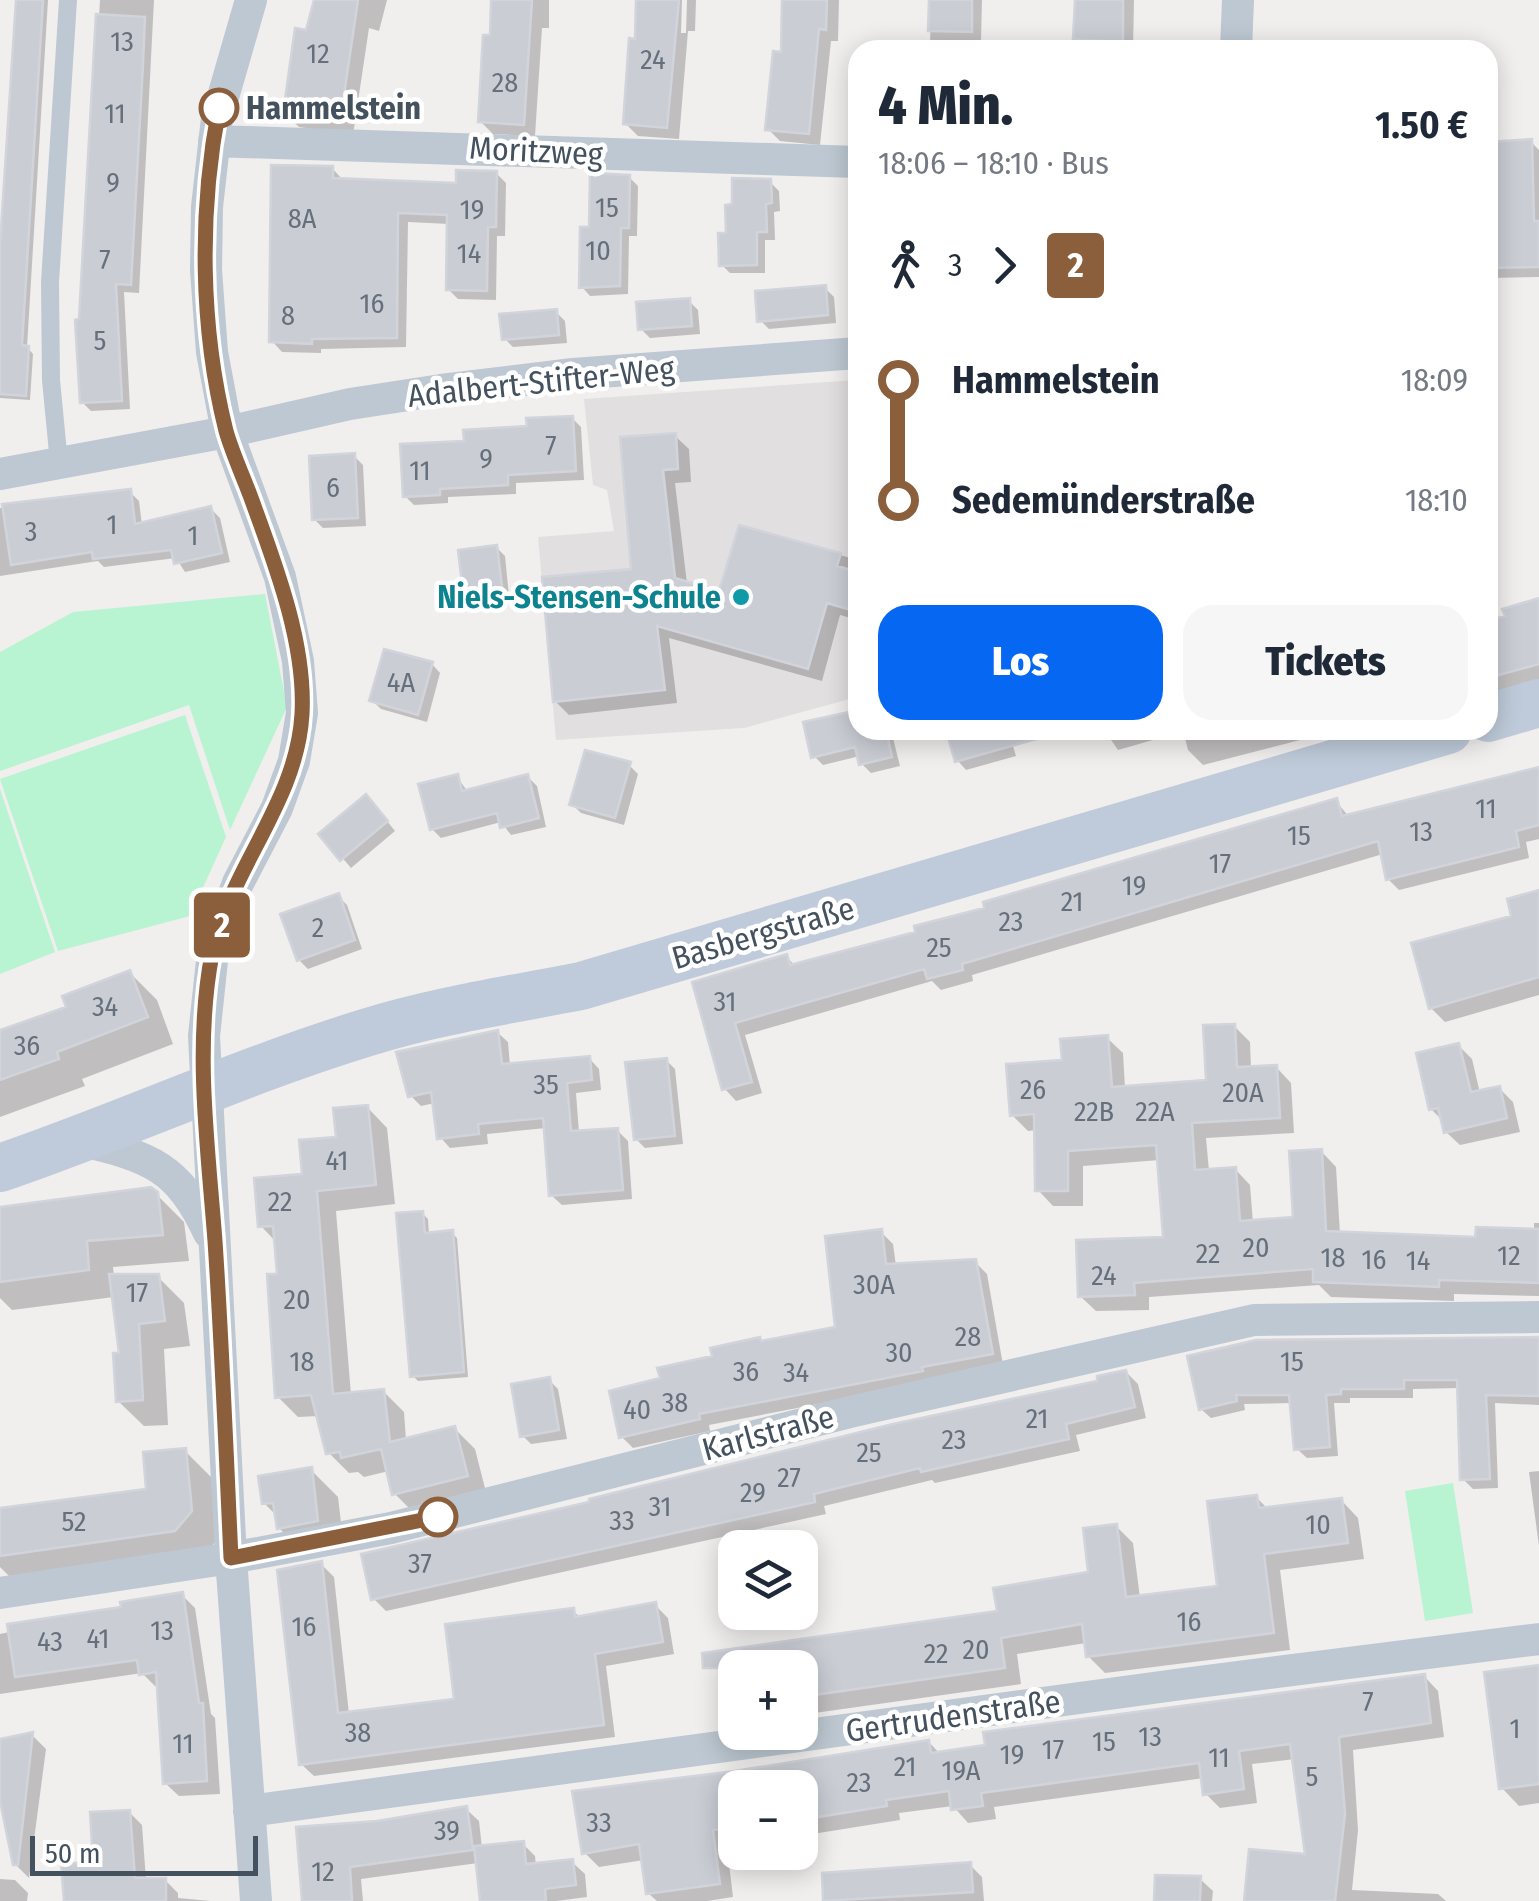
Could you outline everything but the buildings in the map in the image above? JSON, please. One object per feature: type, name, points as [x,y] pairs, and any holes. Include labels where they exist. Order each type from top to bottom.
[{"type":"main road","points":[[1498,715],[1539,703]]},
{"type":"main road","name":"Basbergstraße","points":[[0,1168],[81,1141],[206,1088],[367,1032],[581,986],[1414,740]]},
{"type":"street","points":[[251,0],[224,89],[214,141],[206,206],[206,270],[212,352],[227,432],[280,577],[298,661],[302,713],[294,760],[238,883],[213,951],[204,1022],[231,1558],[256,1901]]},
{"type":"street","points":[[1236,40],[1238,0]]},
{"type":"street","name":"Moritzweg","points":[[214,141],[848,162]]},
{"type":"street","name":"Adalbert-Stifter-Weg","points":[[0,474],[227,432],[350,404],[441,390],[574,374],[848,354]]},
{"type":"street","points":[[81,1141],[125,1151],[168,1172],[195,1202],[215,1246]]},
{"type":"street","name":"Karlstraße","points":[[0,1592],[231,1558],[407,1525],[850,1412],[1254,1320],[1539,1317]]},
{"type":"street","name":"Gertrudenstraße","points":[[249,1812],[1539,1639]]},
{"type":"lane","points":[[59,463],[51,380],[50,282],[68,0]]},
{"type":"shaded area","points":[[848,381],[848,699],[744,728],[556,740],[538,537],[614,531],[607,490],[593,485],[584,399]]},
{"type":"green space","points":[[265,594],[287,707],[230,830],[189,705],[0,771],[0,652],[73,612]]},
{"type":"green space","points":[[185,715],[226,837],[190,916],[58,951],[0,779]]},
{"type":"green space","points":[[0,789],[55,952],[0,974]]},
{"type":"green space","points":[[1453,1483],[1473,1613],[1425,1621],[1405,1491]]},
{"type":"bus line","name":"2","points":[[219,108],[206,206],[212,352],[227,432],[280,577],[298,661],[302,713],[286,784],[238,883],[213,951],[204,1022],[231,1558],[438,1517]]},
{"type":"place","name":"Hammelstein","points":[[219,108]]},
{"type":"place","name":"Niels-Stensen-Schule","points":[[741,597]]}]
